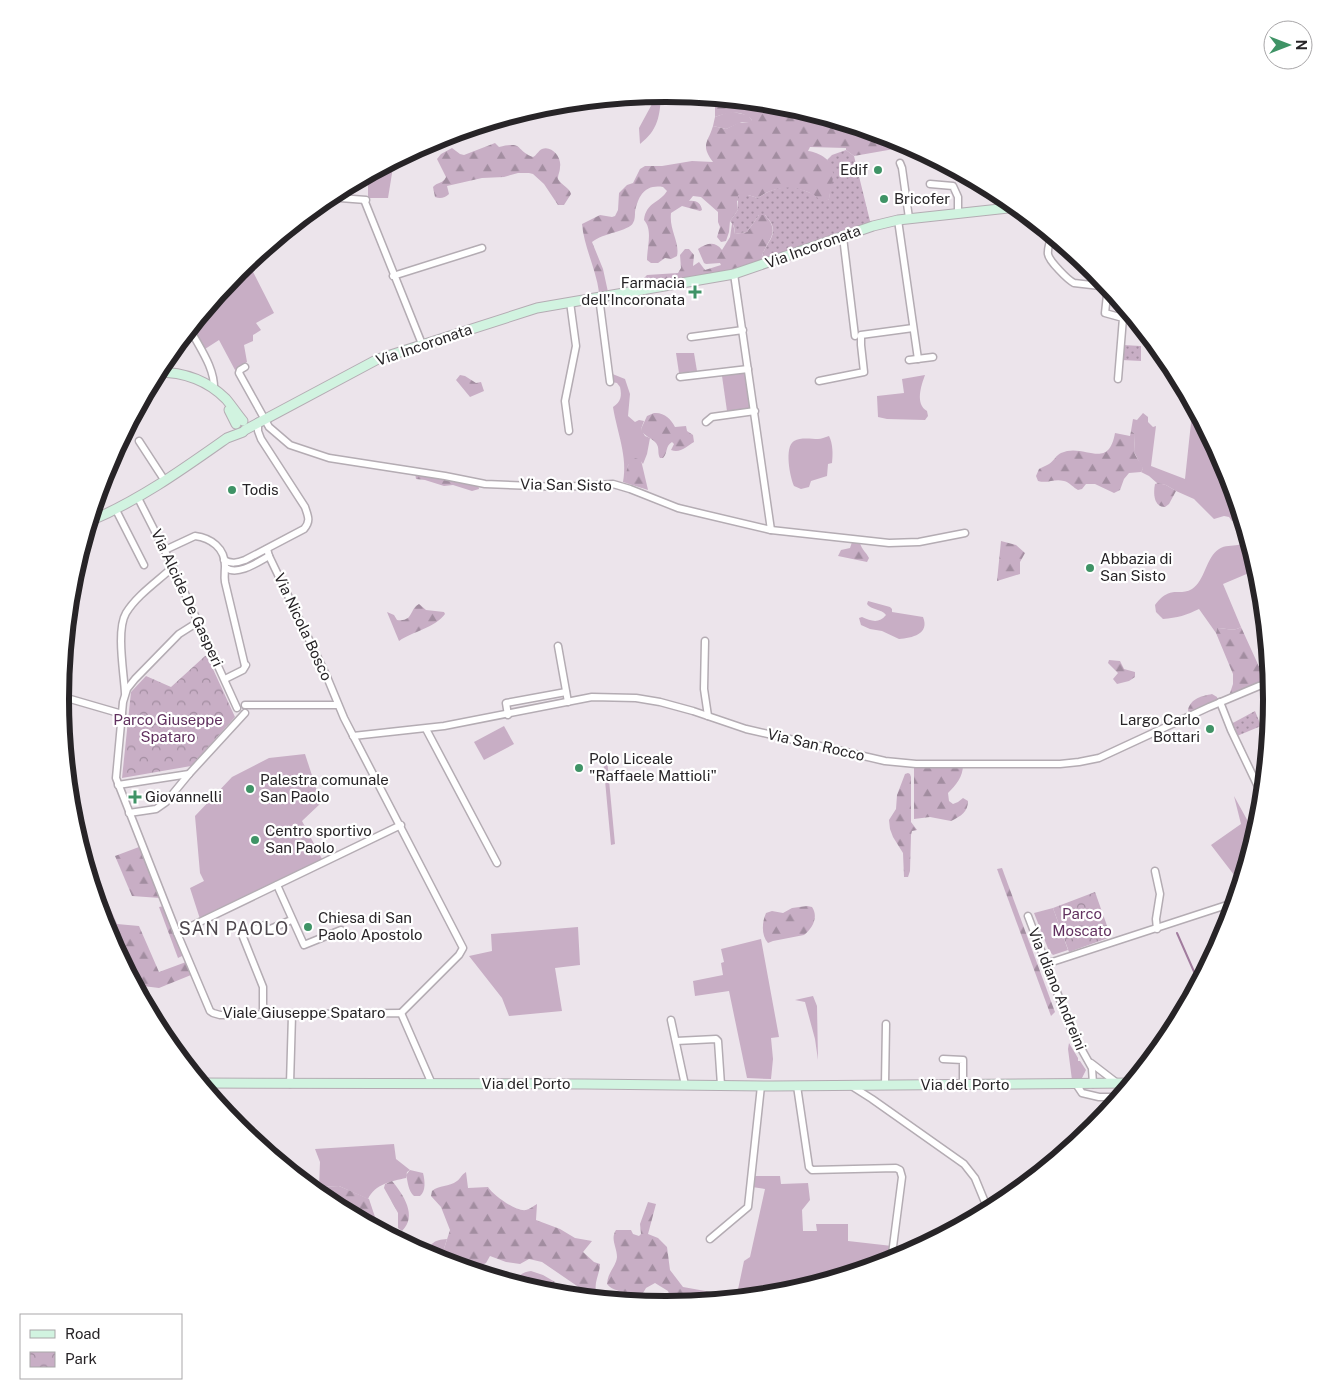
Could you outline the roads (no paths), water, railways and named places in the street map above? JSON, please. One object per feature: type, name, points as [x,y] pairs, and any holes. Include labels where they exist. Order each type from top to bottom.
[{"type":"main road","name":"Via Incoronata","points":[[97,517],[116,510],[165,481],[228,438],[241,426],[261,421],[378,359],[422,344],[524,312],[570,302],[734,274],[873,226],[898,220],[1007,208]]},
{"type":"main road","points":[[166,372],[180,373],[202,381],[215,390],[226,400],[241,426]]},
{"type":"main road","name":"Via del Porto","points":[[208,1083],[850,1086],[1125,1083]]},
{"type":"street","points":[[900,163],[909,218]]},
{"type":"street","points":[[930,184],[954,186],[958,197],[958,213]]},
{"type":"street","points":[[340,198],[365,201],[393,276],[422,344]]},
{"type":"street","points":[[898,220],[918,359]]},
{"type":"street","points":[[843,237],[855,336]]},
{"type":"street","points":[[1050,241],[1049,257],[1070,281],[1097,285]]},
{"type":"street","points":[[393,276],[482,248]]},
{"type":"street","points":[[734,274],[771,530]]},
{"type":"street","points":[[1107,296],[1105,313],[1123,318],[1118,379]]},
{"type":"street","points":[[599,297],[610,382]]},
{"type":"street","points":[[570,302],[576,346],[565,401],[570,431]]},
{"type":"street","points":[[819,381],[864,372],[860,345],[861,336],[913,328]]},
{"type":"street","points":[[691,337],[742,330]]},
{"type":"street","points":[[193,334],[211,370],[215,390]]},
{"type":"street","points":[[908,360],[933,357]]},
{"type":"street","points":[[224,560],[229,563],[239,562],[304,529],[309,521],[304,507],[260,439],[258,431],[261,421],[239,373],[240,370],[246,367]]},
{"type":"street","points":[[680,377],[748,369]]},
{"type":"street","points":[[706,422],[712,416],[755,411]]},
{"type":"street","name":"Via San Sisto","points":[[261,421],[290,445],[328,458],[485,484],[561,487],[613,484],[678,508],[771,530],[889,543],[920,542],[965,533]]},
{"type":"street","points":[[241,426],[260,439]]},
{"type":"street","points":[[139,441],[165,481]]},
{"type":"street","name":"Via Alcide De Gasperi","points":[[138,498],[165,550],[234,700],[242,709],[256,705],[338,705]]},
{"type":"street","points":[[116,510],[144,565]]},
{"type":"street","points":[[165,550],[195,536],[216,544],[224,560],[227,569],[224,574],[246,666],[225,679]]},
{"type":"street","name":"Via Nicola Bosco","points":[[267,549],[327,677],[338,705]]},
{"type":"street","points":[[227,569],[241,569],[269,556]]},
{"type":"street","points":[[125,694],[121,638],[125,614],[134,602],[173,567]]},
{"type":"street","name":"Viale Giuseppe Spataro","points":[[198,622],[173,640],[135,679],[125,694],[116,778],[128,813],[177,933],[212,1013],[263,1015],[401,1012],[432,1084]]},
{"type":"street","points":[[705,641],[704,689],[708,716]]},
{"type":"street","points":[[558,646],[568,702]]},
{"type":"street","name":"Via San Rocco","points":[[353,736],[426,729],[592,697],[636,698],[660,702],[746,729],[885,761],[916,764],[1060,764],[1098,758],[1220,702],[1264,685]]},
{"type":"street","points":[[508,714],[506,704],[566,692]]},
{"type":"street","points":[[69,698],[122,714]]},
{"type":"street","points":[[1220,702],[1258,786]]},
{"type":"street","points":[[338,705],[463,948],[459,956],[401,1012]]},
{"type":"street","points":[[128,813],[156,809],[166,802],[238,721],[242,709]]},
{"type":"street","points":[[426,729],[497,864]]},
{"type":"street","points":[[118,785],[189,774]]},
{"type":"street","points":[[177,933],[401,825]]},
{"type":"street","points":[[1155,871],[1160,894],[1156,919],[1157,929]]},
{"type":"street","points":[[277,885],[304,945],[341,930]]},
{"type":"street","points":[[1046,964],[1228,905]]},
{"type":"street","name":"Via Idiano Andreini","points":[[1028,916],[1073,1034],[1092,1068],[1093,1084]]},
{"type":"street","points":[[263,1015],[263,987],[243,937],[244,934],[265,925],[268,930],[289,921]]},
{"type":"street","points":[[290,1084],[292,1014]]},
{"type":"street","points":[[671,1020],[685,1085]]},
{"type":"street","points":[[885,1085],[886,1024]]},
{"type":"street","points":[[676,1041],[716,1039],[718,1041],[721,1085]]},
{"type":"street","points":[[943,1059],[962,1060],[963,1085]]},
{"type":"street","name":"Via Idiano Andreini","points":[[1088,1061],[1117,1083]]},
{"type":"street","points":[[1076,1084],[1082,1093],[1092,1096],[1113,1097]]},
{"type":"street","points":[[710,1239],[748,1207],[761,1086]]},
{"type":"street","points":[[797,1086],[809,1167],[812,1170],[896,1168],[900,1170],[902,1177],[892,1253]]},
{"type":"street","points":[[850,1086],[872,1099],[964,1164],[975,1178],[986,1205]]},
{"type":"waterway","points":[[1177,933],[1196,976]]},
{"type":"place","name":"Edif","points":[[878,170]]},
{"type":"place","name":"Bricofer","points":[[884,199]]},
{"type":"place","name":"Farmacia dell'Incoronata","points":[[695,292]]},
{"type":"place","name":"Todis","points":[[232,490]]},
{"type":"place","name":"Abbazia di San Sisto","points":[[1090,568]]},
{"type":"place","name":"Largo Carlo Bottari","points":[[1210,729]]},
{"type":"place","name":"Polo Liceale \"Raffaele Mattioli\"","points":[[579,768]]},
{"type":"place","name":"Palestra comunale San Paolo","points":[[250,789]]},
{"type":"place","name":"Giovannelli","points":[[135,797]]},
{"type":"place","name":"Centro sportivo San Paolo","points":[[255,840]]},
{"type":"place","name":"Chiesa di San Paolo Apostolo","points":[[308,927]]},
{"type":"district","name":"SAN PAOLO","points":[[234,929]]},
{"type":"park label","name":"Parco Giuseppe Spataro","points":[[168,728]]},
{"type":"park label","name":"Parco Moscato","points":[[1082,922]]}]
